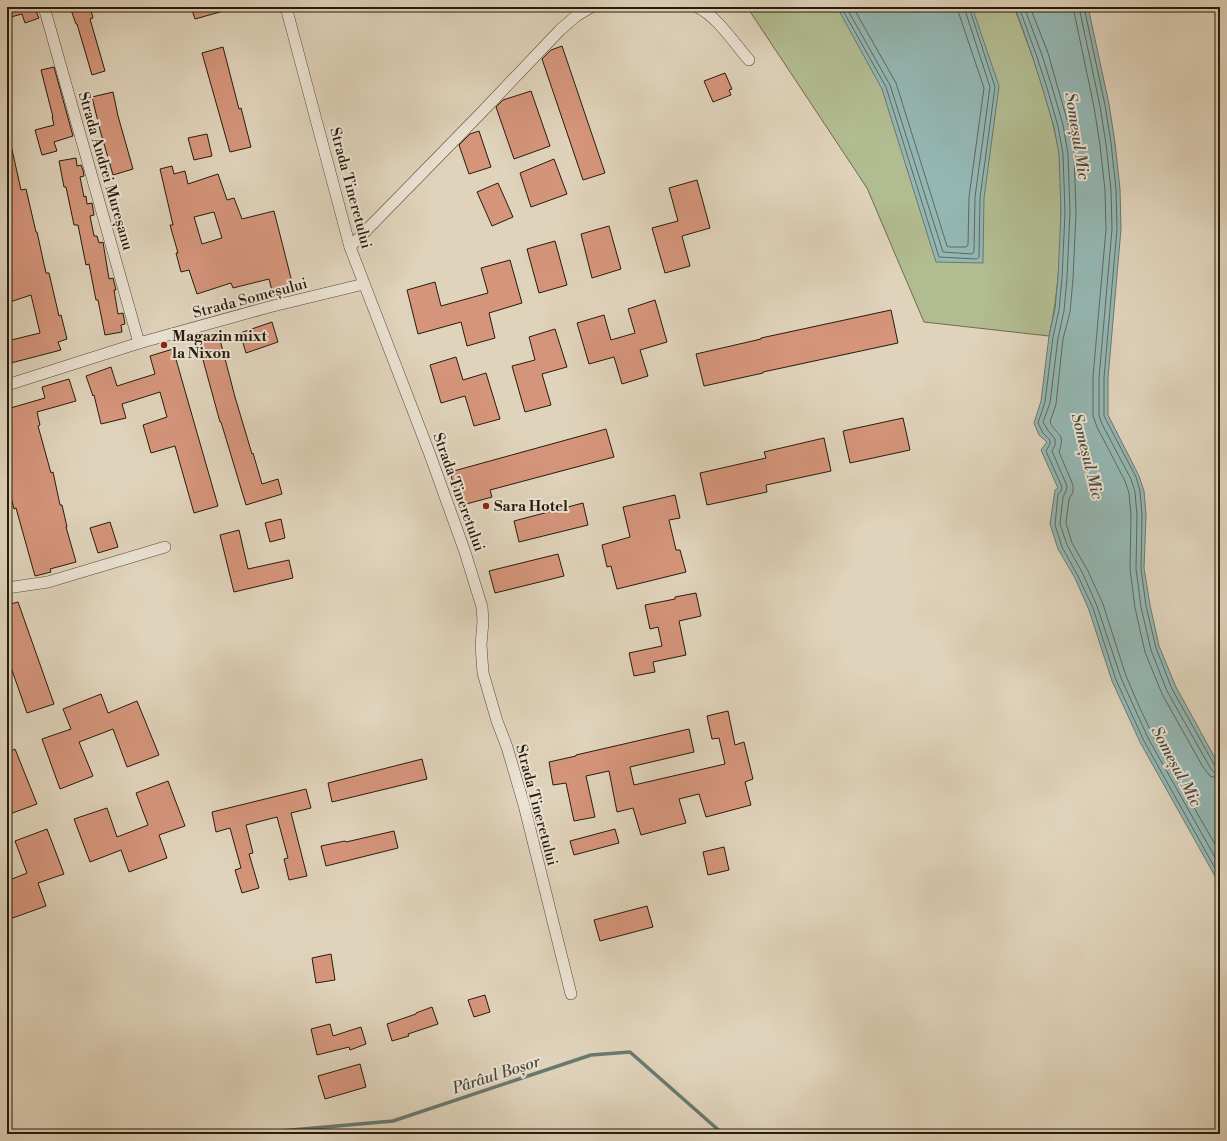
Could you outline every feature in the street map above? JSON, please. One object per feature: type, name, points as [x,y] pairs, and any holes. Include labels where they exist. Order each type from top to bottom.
[{"type":"street","name":"Strada Andrei Mureșanu","points":[[44,7],[139,343]]},
{"type":"street","name":"Strada Tineretului","points":[[286,7],[350,247],[429,452],[465,552],[482,607],[483,622],[481,645],[483,674],[497,721],[507,747],[528,819],[540,873],[571,994]]},
{"type":"street","points":[[350,247],[560,30],[576,16],[591,7]]},
{"type":"street","points":[[697,7],[702,9],[715,21],[749,60]]},
{"type":"street","name":"Strada Someșului","points":[[7,385],[139,343],[364,284]]},
{"type":"street","points":[[7,588],[48,582],[165,547]]},
{"type":"green space","points":[[747,7],[1014,7],[1046,97],[1059,152],[1061,235],[1055,303],[1049,336],[924,322],[867,188]]},
{"type":"water","points":[[837,7],[972,7],[999,86],[984,198],[983,263],[936,262],[882,89]]},
{"type":"water","name":"Someșul Mic","points":[[1015,7],[1088,7],[1109,104],[1120,189],[1121,229],[1108,378],[1108,415],[1139,476],[1144,491],[1146,515],[1144,568],[1159,646],[1176,687],[1220,767],[1220,885],[1140,742],[1112,681],[1089,610],[1075,578],[1058,549],[1050,524],[1055,490],[1058,488],[1041,450],[1047,442],[1039,435],[1034,423],[1041,401],[1049,336],[1055,309],[1058,277],[1061,212],[1059,154],[1054,127],[1043,90]]},
{"type":"building","points":[[7,7],[37,7],[36,11],[39,18],[25,23],[22,14],[7,18]]},
{"type":"building","points":[[70,7],[90,7],[93,18],[90,19],[105,71],[92,75],[77,24]]},
{"type":"building","points":[[191,7],[226,7],[227,10],[195,19]]},
{"type":"building","points":[[562,46],[605,173],[583,180],[542,59],[551,50]]},
{"type":"building","points":[[223,47],[239,109],[241,108],[251,147],[230,152],[202,53]]},
{"type":"building","points":[[54,67],[73,136],[54,142],[57,151],[42,155],[35,130],[54,125],[41,70]]},
{"type":"building","points":[[725,73],[732,89],[729,90],[731,95],[713,102],[704,81]]},
{"type":"building","points":[[531,91],[550,146],[514,159],[496,107],[503,100]]},
{"type":"building","points":[[113,92],[133,169],[113,175],[92,97]]},
{"type":"building","points":[[479,131],[491,167],[469,174],[459,145],[470,134]]},
{"type":"building","points":[[207,134],[212,156],[194,160],[188,138]]},
{"type":"building","points":[[7,145],[11,145],[21,190],[26,189],[46,273],[49,273],[59,316],[61,315],[67,339],[58,342],[61,350],[7,364],[7,341],[40,333],[31,295],[7,303]]},
{"type":"building","points":[[76,158],[77,166],[81,165],[83,170],[84,176],[80,177],[84,197],[86,196],[87,204],[92,203],[94,215],[90,216],[94,236],[97,236],[99,243],[103,242],[109,279],[113,278],[116,290],[114,290],[118,314],[123,313],[125,324],[121,325],[122,332],[105,335],[89,264],[86,265],[78,225],[74,225],[59,161]]},
{"type":"building","points":[[554,159],[567,194],[531,207],[520,173]]},
{"type":"building","points":[[172,166],[174,174],[185,171],[188,184],[218,174],[227,200],[234,198],[242,219],[274,211],[294,290],[273,295],[269,279],[233,288],[231,283],[197,294],[189,270],[181,272],[176,253],[178,253],[170,225],[173,225],[160,169]],"holes":[[[214,212],[222,238],[202,244],[194,217]]]},
{"type":"building","points":[[697,180],[710,228],[682,236],[690,266],[665,273],[652,228],[678,221],[669,188]]},
{"type":"building","points":[[498,183],[513,217],[492,226],[477,192]]},
{"type":"building","points":[[609,226],[621,269],[592,278],[581,234]]},
{"type":"building","points":[[555,241],[567,285],[539,293],[527,249]]},
{"type":"building","points":[[510,260],[522,303],[489,313],[495,338],[467,346],[461,322],[418,334],[407,290],[435,282],[441,306],[488,293],[481,268]]},
{"type":"building","points":[[655,300],[667,342],[640,350],[648,376],[622,384],[614,357],[589,364],[577,323],[604,315],[611,340],[635,333],[628,309]]},
{"type":"building","points":[[891,310],[898,343],[704,386],[696,354],[761,338]]},
{"type":"building","points":[[272,322],[278,342],[246,353],[240,333]]},
{"type":"building","points":[[555,329],[567,367],[542,374],[551,405],[525,412],[512,366],[535,360],[529,337]]},
{"type":"building","points":[[218,332],[235,397],[262,484],[278,479],[282,494],[246,505],[220,422],[197,338]]},
{"type":"building","points":[[173,349],[218,506],[194,513],[175,446],[151,453],[143,425],[167,417],[160,392],[122,404],[126,418],[101,424],[94,395],[93,396],[86,376],[111,367],[117,386],[155,374],[150,356]]},
{"type":"building","points":[[456,357],[463,380],[486,373],[500,419],[474,426],[465,396],[441,403],[430,365]]},
{"type":"building","points":[[69,379],[76,401],[37,412],[40,425],[38,426],[51,473],[53,472],[60,505],[62,505],[66,527],[76,562],[50,569],[51,572],[35,576],[16,508],[14,509],[7,482],[7,409],[45,398],[42,387]]},
{"type":"building","points":[[903,418],[910,450],[850,463],[843,431]]},
{"type":"building","points":[[606,429],[614,457],[490,490],[492,497],[459,506],[450,472]]},
{"type":"building","points":[[824,438],[831,471],[766,485],[767,492],[707,505],[700,473],[766,458],[764,452]]},
{"type":"building","points":[[675,495],[680,518],[669,520],[676,550],[680,550],[686,572],[617,589],[611,566],[607,567],[602,545],[630,537],[623,507]]},
{"type":"building","points":[[583,503],[588,525],[519,542],[514,521]]},
{"type":"building","points":[[281,519],[285,538],[270,542],[265,523]]},
{"type":"building","points":[[110,522],[118,547],[98,553],[90,528]]},
{"type":"building","points":[[239,530],[248,569],[289,560],[293,578],[234,592],[220,535]]},
{"type":"building","points":[[558,554],[564,576],[495,593],[489,571]]},
{"type":"building","points":[[696,593],[701,616],[679,621],[686,655],[653,662],[655,672],[634,676],[629,653],[662,646],[658,627],[650,629],[645,605]]},
{"type":"building","points":[[18,602],[54,704],[27,713],[7,656],[7,605]]},
{"type":"building","points":[[101,694],[108,713],[137,701],[159,755],[127,767],[113,729],[79,742],[93,776],[60,789],[42,739],[71,729],[63,709]]},
{"type":"building","points":[[728,711],[735,745],[744,742],[753,779],[745,782],[751,805],[706,817],[699,794],[679,799],[686,823],[641,835],[633,808],[617,812],[609,771],[586,776],[595,817],[574,821],[566,783],[553,785],[549,762],[689,729],[694,752],[630,767],[634,785],[725,764],[719,738],[712,739],[707,716]]},
{"type":"building","points":[[15,749],[37,804],[7,815],[7,753]]},
{"type":"building","points":[[422,759],[427,779],[332,802],[328,783]]},
{"type":"building","points":[[168,781],[185,826],[159,835],[167,858],[129,872],[121,850],[90,862],[74,819],[107,808],[117,837],[148,825],[136,793]]},
{"type":"building","points":[[306,789],[311,808],[291,813],[307,876],[289,880],[284,859],[288,858],[277,817],[246,825],[253,853],[249,854],[259,888],[242,893],[235,870],[241,868],[230,828],[216,832],[212,812]]},
{"type":"building","points":[[47,829],[64,874],[38,883],[46,906],[7,920],[7,881],[27,873],[15,841]]},
{"type":"building","points":[[615,829],[619,843],[574,855],[570,841]]},
{"type":"building","points":[[394,831],[398,848],[326,866],[321,846]]},
{"type":"building","points":[[724,847],[729,870],[708,875],[703,852]]},
{"type":"building","points":[[647,906],[653,927],[600,941],[594,920]]},
{"type":"building","points":[[331,954],[335,980],[316,983],[312,958]]},
{"type":"building","points":[[485,995],[490,1012],[474,1017],[468,1000]]},
{"type":"building","points":[[432,1007],[438,1024],[408,1034],[409,1036],[392,1041],[387,1024]]},
{"type":"building","points":[[330,1024],[333,1036],[361,1027],[366,1044],[350,1050],[349,1047],[317,1055],[311,1029]]},
{"type":"building","points":[[360,1064],[366,1087],[325,1099],[318,1076]]},
{"type":"waterway","name":"Pârâul Boșor","points":[[247,1134],[393,1121],[591,1055],[630,1052],[723,1134]]},
{"type":"place","name":"Magazin mixt la Nixon","points":[[164,345]]},
{"type":"place","name":"Sara Hotel","points":[[486,506]]}]
